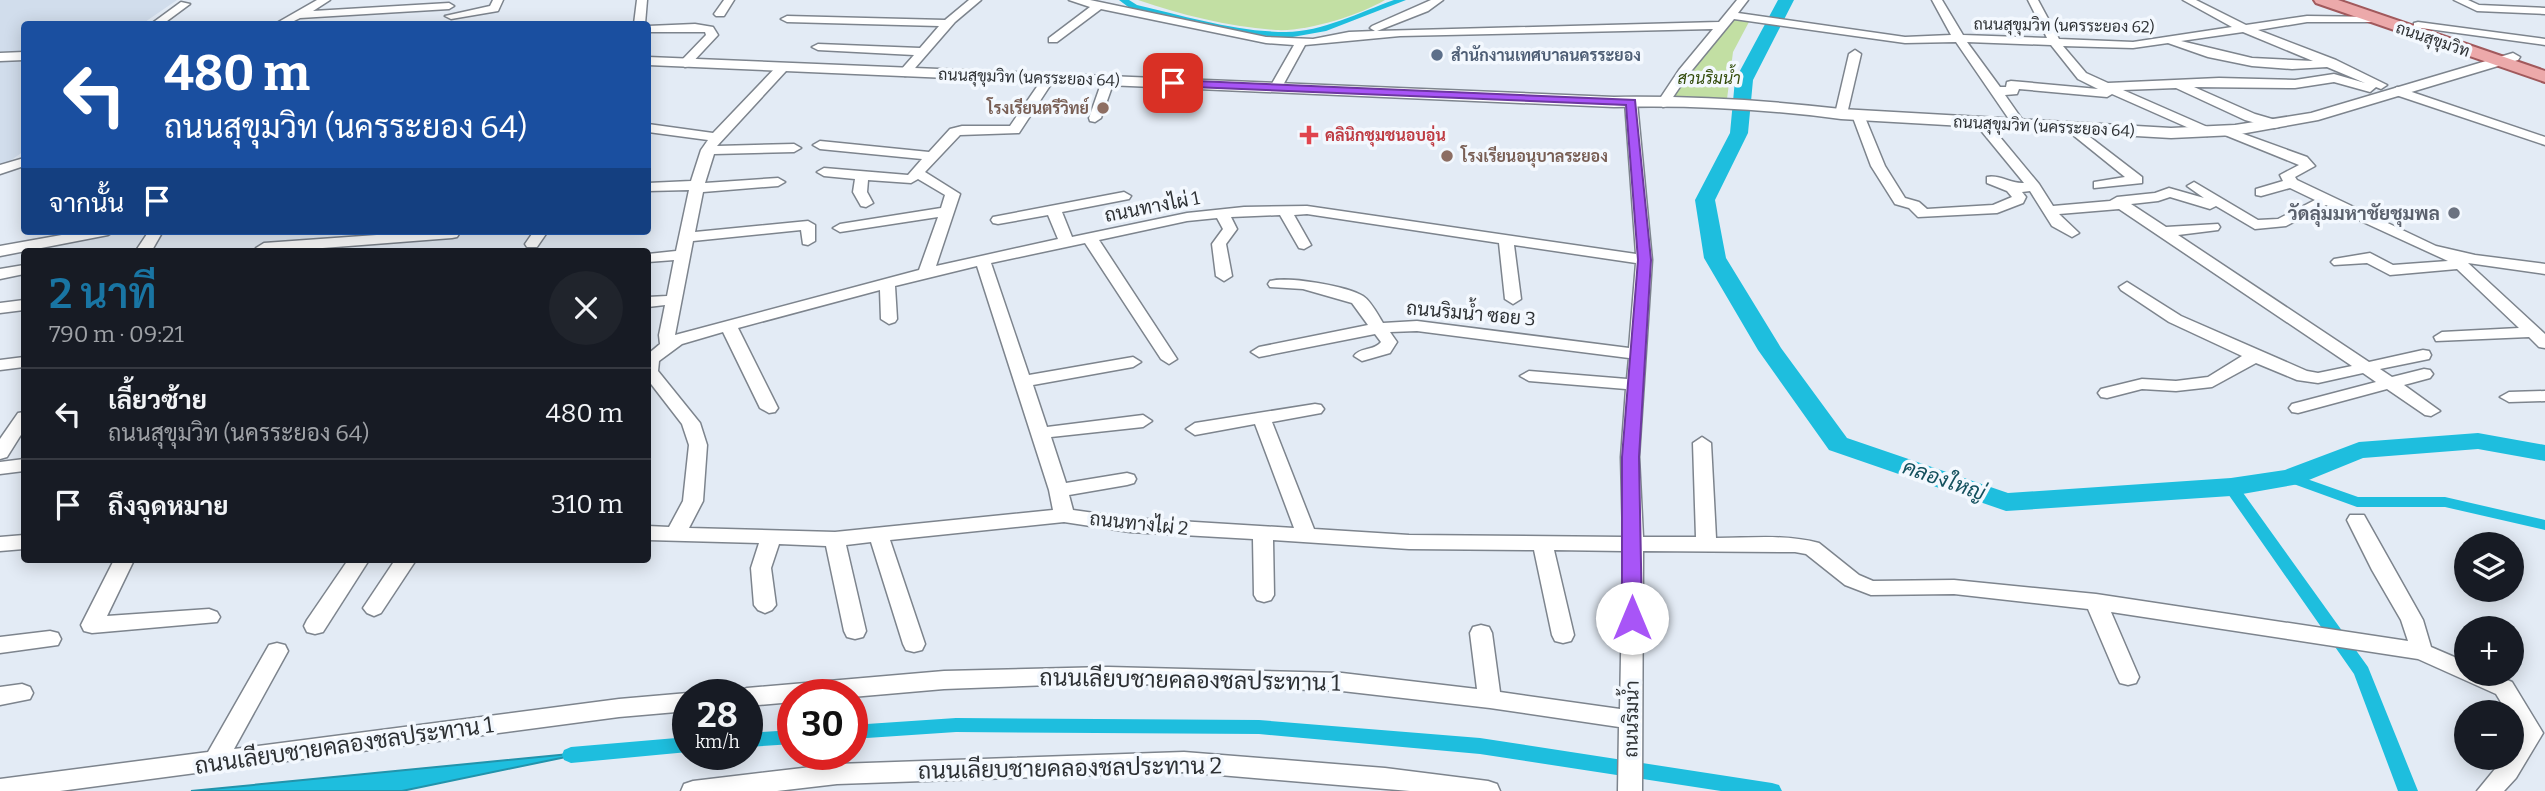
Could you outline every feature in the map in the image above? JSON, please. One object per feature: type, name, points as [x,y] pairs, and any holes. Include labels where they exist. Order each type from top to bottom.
[{"type":"main road","name":"ถนนสุขุมวิท","points":[[2322,0],[2496,56],[2545,68]]},
{"type":"main road","name":"ถนนสุขุมวิท","points":[[2346,0],[2418,25],[2545,77]]},
{"type":"street","points":[[287,21],[325,0]]},
{"type":"street","points":[[299,15],[494,9],[498,0]]},
{"type":"street","points":[[640,21],[642,0]]},
{"type":"street","points":[[720,14],[729,0]]},
{"type":"street","points":[[905,72],[948,23],[976,0]]},
{"type":"street","points":[[1074,0],[1103,3],[1125,11],[1254,38],[1307,42],[1393,26],[1438,0]]},
{"type":"street","points":[[1662,103],[1682,73],[1743,0]]},
{"type":"street","points":[[1937,0],[1959,38],[2021,125]]},
{"type":"street","points":[[2033,0],[2053,43],[2074,69],[2103,87],[2215,131],[2308,163],[2308,166],[2287,175],[2287,179],[2456,260],[2539,338]]},
{"type":"street","points":[[2188,0],[2239,26],[2250,28],[2332,63],[2375,86]]},
{"type":"street","points":[[2459,0],[2477,8],[2545,11]]},
{"type":"street","points":[[2505,0],[2525,9]]},
{"type":"street","points":[[2535,0],[2545,5]]},
{"type":"street","points":[[1053,40],[1103,3]]},
{"type":"street","points":[[160,21],[185,4]]},
{"type":"street","points":[[1421,26],[1419,16],[1424,9]]},
{"type":"street","name":"ถนนสุขุมวิท (นครระยอง 62)","points":[[1393,26],[1421,26],[1441,32],[1690,27],[1745,17],[1905,40],[1959,38],[2133,45],[2306,19],[2376,19]]},
{"type":"street","points":[[787,19],[948,23]]},
{"type":"street","points":[[2418,25],[2542,43]]},
{"type":"street","points":[[651,29],[695,26],[712,32],[709,40],[685,63]]},
{"type":"street","points":[[1339,37],[1393,26]]},
{"type":"street","points":[[1690,27],[1715,35]]},
{"type":"street","points":[[2171,41],[2213,69],[2295,84],[2334,78],[2375,86]]},
{"type":"street","points":[[1276,87],[1307,42]]},
{"type":"street","points":[[818,47],[922,52]]},
{"type":"street","points":[[1841,114],[1855,54]]},
{"type":"street","points":[[0,57],[21,56]]},
{"type":"street","name":"ถนนสุขุมวิท (นครระยอง 64)","points":[[2274,124],[2298,110],[2375,86],[2496,56]]},
{"type":"street","name":"ถนนสุขุมวิท (นครระยอง 64)","points":[[651,61],[1687,104],[2171,133],[2215,131],[2313,117],[2496,56]]},
{"type":"street","points":[[2103,87],[2175,83],[2213,69],[2299,67],[2332,63]]},
{"type":"street","points":[[651,359],[673,343],[667,335],[697,187],[708,150],[716,137],[782,68]]},
{"type":"street","points":[[824,172],[911,179],[955,132],[1014,130],[1049,78]]},
{"type":"street","points":[[1095,118],[1108,81]]},
{"type":"street","points":[[2175,83],[2250,117],[2274,124]]},
{"type":"street","points":[[1997,91],[2011,92],[2011,85],[2118,93]]},
{"type":"street","points":[[2073,90],[2080,103]]},
{"type":"street","points":[[2397,91],[2545,141]]},
{"type":"street","name":"ถนนริมน้ำ","points":[[1630,791],[1633,541],[1630,457],[1644,260],[1631,102]]},
{"type":"street","points":[[1858,115],[1878,166],[1900,201],[1914,205],[1923,215],[1997,209],[2018,200],[2019,197],[2012,188]]},
{"type":"street","points":[[1980,122],[2034,187],[2057,223],[2072,233]]},
{"type":"street","points":[[651,128],[716,137]]},
{"type":"street","points":[[2073,128],[2137,180],[2099,185]]},
{"type":"street","points":[[820,145],[931,156]]},
{"type":"street","points":[[708,150],[794,148]]},
{"type":"street","points":[[0,170],[21,163]]},
{"type":"street","points":[[916,172],[953,194],[926,273]]},
{"type":"street","points":[[862,175],[860,192],[866,204]]},
{"type":"street","points":[[1992,180],[2012,188],[2034,187]]},
{"type":"street","points":[[651,187],[778,182]]},
{"type":"street","points":[[2261,192],[2291,183]]},
{"type":"street","points":[[2194,186],[2255,225],[2281,223],[2327,199]]},
{"type":"street","points":[[2227,208],[2169,192],[2158,197],[2117,201],[2431,411]]},
{"type":"street","points":[[1030,214],[1040,196]]},
{"type":"street","points":[[998,220],[1124,196]]},
{"type":"street","points":[[2049,211],[2121,204]]},
{"type":"street","points":[[1053,209],[1067,242]]},
{"type":"street","points":[[1284,209],[1304,245]]},
{"type":"street","name":"ถนนทางไผ่ 1","points":[[673,343],[982,259],[1187,217],[1222,214],[1307,210],[1644,260]]},
{"type":"street","points":[[840,228],[947,211]]},
{"type":"street","points":[[1222,214],[1230,229],[1219,244],[1224,276]]},
{"type":"street","points":[[687,237],[808,225],[808,241]]},
{"type":"street","points":[[2162,232],[2213,227]]},
{"type":"street","points":[[0,251],[86,235]]},
{"type":"street","points":[[264,248],[277,235]]},
{"type":"street","points":[[264,248],[418,235]]},
{"type":"street","points":[[1090,238],[1169,359]]},
{"type":"street","points":[[1506,240],[1513,299]]},
{"type":"street","points":[[651,258],[683,255]]},
{"type":"street","points":[[2339,262],[2370,258],[2390,270],[2456,260],[2545,270]]},
{"type":"street","points":[[982,259],[1059,490],[1063,515]]},
{"type":"street","points":[[2524,267],[2545,285]]},
{"type":"street","points":[[0,274],[21,270]]},
{"type":"street","points":[[887,283],[889,319]]},
{"type":"street","points":[[1276,284],[1304,284],[1358,300],[1389,342],[1388,346],[1362,356]]},
{"type":"street","points":[[2127,287],[2175,319],[2303,376],[2318,378],[2423,355]]},
{"type":"street","points":[[651,302],[674,300]]},
{"type":"street","points":[[0,308],[21,305]]},
{"type":"street","points":[[729,327],[769,408]]},
{"type":"street","name":"ถนนริมน้ำ ซอย 3","points":[[1259,352],[1379,327],[1417,327],[1638,354]]},
{"type":"street","points":[[2442,337],[2539,338]]},
{"type":"street","points":[[2107,393],[2142,384],[2176,386],[2212,382],[2255,356]]},
{"type":"street","points":[[0,365],[21,362]]},
{"type":"street","points":[[1023,381],[1133,362]]},
{"type":"street","points":[[651,373],[691,423],[698,445],[693,501],[676,533]]},
{"type":"street","points":[[2298,408],[2330,397],[2339,399],[2424,374]]},
{"type":"street","points":[[1529,376],[1637,385]]},
{"type":"street","points":[[2509,397],[2545,397]]},
{"type":"street","points":[[1195,429],[1315,409]]},
{"type":"street","points":[[1262,419],[1306,535]]},
{"type":"street","points":[[1040,433],[1143,421]]},
{"type":"street","points":[[0,453],[21,422]]},
{"type":"street","points":[[1702,443],[1706,543]]},
{"type":"street","points":[[0,468],[21,465]]},
{"type":"street","points":[[1059,490],[1127,479]]},
{"type":"street","name":"ถนนทางไผ่ 2","points":[[651,533],[835,539],[1063,515],[1130,525],[1409,542],[1633,541],[1795,545],[1812,548],[1852,580],[1871,588],[1954,587],[2096,602],[2378,643],[2422,652],[2454,666]]},
{"type":"street","points":[[2357,520],[2382,570],[2412,620],[2422,652]]},
{"type":"street","points":[[1263,534],[1264,595]]},
{"type":"street","points":[[879,536],[914,644]]},
{"type":"street","points":[[765,605],[761,568],[771,538]]},
{"type":"street","points":[[835,539],[855,631]]},
{"type":"street","points":[[0,544],[21,542]]},
{"type":"street","points":[[1542,542],[1563,635]]},
{"type":"street","points":[[123,563],[92,625],[209,617]]},
{"type":"street","points":[[315,626],[357,563]]},
{"type":"street","points":[[374,608],[404,563]]},
{"type":"street","points":[[2096,602],[2109,626],[2128,677]]},
{"type":"street","points":[[1481,633],[1490,699]]},
{"type":"street","points":[[0,645],[50,639]]},
{"type":"street","points":[[215,762],[277,651]]},
{"type":"street","name":"ถนนเลียบชายคลองชลประทาน 1","points":[[763,696],[944,680],[1108,675],[1342,682],[1490,699],[1631,722]]},
{"type":"street","points":[[2489,791],[2508,771],[2531,733],[2504,688],[2499,686]]},
{"type":"street","name":"ถนนเลียบชายคลองชลประทาน 1","points":[[0,789],[619,708],[672,703]]},
{"type":"street","name":"ถนนเลียบชายคลองชลประทาน 2","points":[[693,791],[751,787],[838,774],[1184,762],[1385,778],[1450,789],[1488,791]]},
{"type":"shaded area","points":[[0,0],[177,0],[146,21],[21,21],[21,51],[0,52]]},
{"type":"shaded area","points":[[21,60],[21,153],[0,168],[0,61]]},
{"type":"green space","points":[[1138,0],[1385,0],[1332,21],[1302,28],[1276,30],[1206,20]]},
{"type":"green space","name":"สวนริมน้ำ","points":[[1734,17],[1750,20],[1733,52],[1727,99],[1671,96]]},
{"type":"water","points":[[590,752],[402,791],[191,791]]},
{"type":"waterway","points":[[1123,0],[1134,7],[1230,29],[1287,35],[1323,29],[1402,0]]},
{"type":"waterway","name":"คลองใหญ่","points":[[1786,0],[1744,80],[1739,133],[1705,200],[1715,258],[1770,350],[1838,444],[2006,502],[2231,487],[2290,478],[2359,450],[2478,441],[2545,453]]},
{"type":"waterway","points":[[2290,478],[2357,502],[2445,502],[2545,525]]},
{"type":"waterway","points":[[2231,487],[2362,672],[2408,791]]},
{"type":"waterway","points":[[868,731],[956,725],[1259,727],[1480,746],[1772,791]]},
{"type":"waterway","points":[[763,739],[777,738]]},
{"type":"waterway","points":[[571,755],[672,746]]},
{"type":"place","name":"สำนักงานเทศบาลนครระยอง","points":[[1437,55]]},
{"type":"place","name":"โรงเรียนตรีวิทย์","points":[[1103,108]]},
{"type":"place","name":"คลินิกชุมชนอบอุ่น","points":[[1309,135]]},
{"type":"place","name":"โรงเรียนอนุบาลระยอง","points":[[1447,156]]},
{"type":"place","name":"วัดลุ่มมหาชัยชุมพล","points":[[2454,213]]},
{"type":"route","points":[[1173,83],[1631,102],[1644,260],[1637,393],[1630,457],[1632,618]]}]
